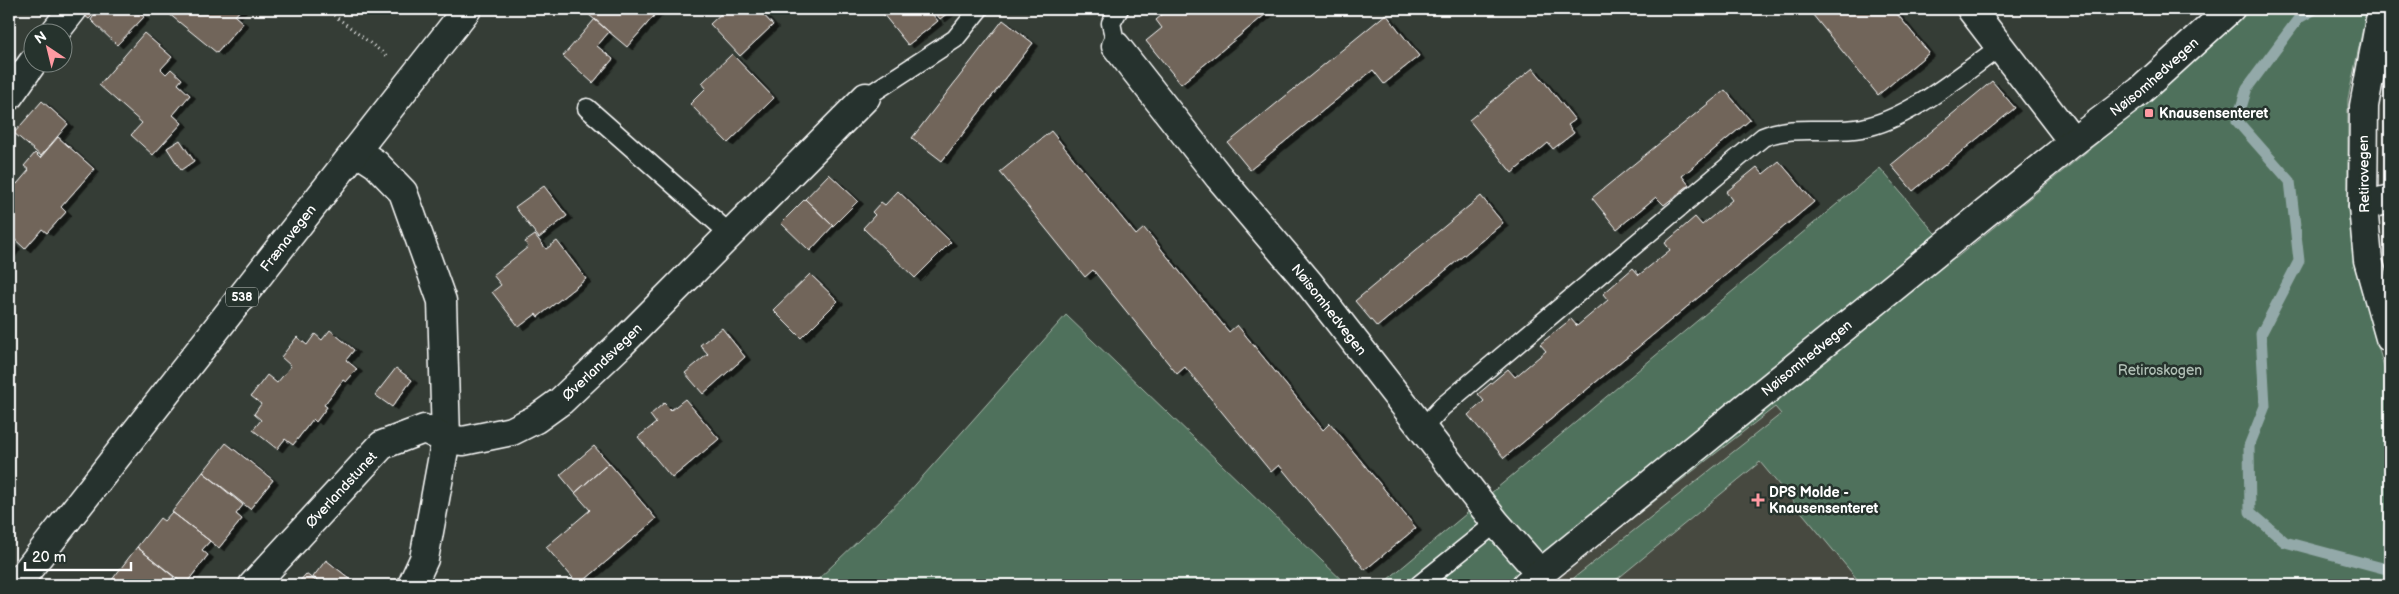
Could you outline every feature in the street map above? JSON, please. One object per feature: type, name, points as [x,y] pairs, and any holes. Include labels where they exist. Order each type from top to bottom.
[{"type":"street","points":[[63,22],[73,9]]},
{"type":"street","name":"Frænavegen","points":[[16,585],[467,9]]},
{"type":"street","points":[[1971,9],[2073,142]]},
{"type":"street","name":"Nøisomhedvegen","points":[[1116,46],[1219,177],[1309,283],[1496,523],[1533,579],[2073,142],[2140,91],[2230,9]]},
{"type":"street","name":"Retirovegen","points":[[2382,9],[2364,106],[2363,206],[2368,260],[2390,338]]},
{"type":"street","points":[[9,96],[26,72]]},
{"type":"street","name":"Øverlandsvegen","points":[[446,439],[463,441],[512,432],[536,419],[561,400],[622,343],[866,98]]},
{"type":"street","points":[[356,150],[376,164],[403,192],[442,301],[446,439],[424,559],[412,585]]},
{"type":"street","points":[[2363,206],[2390,199]]},
{"type":"street","name":"Øverlandstunet","points":[[254,585],[382,445],[424,429],[446,439]]},
{"type":"lane","points":[[866,98],[954,39],[979,9]]},
{"type":"lane","points":[[1116,46],[1111,23],[1119,9]]},
{"type":"lane","points":[[1422,429],[1442,407],[1763,138],[1776,132],[1860,128],[1879,124],[1926,100],[2000,47]]},
{"type":"lane","points":[[587,108],[730,234]]},
{"type":"lane","points":[[1419,585],[1496,523]]},
{"type":"path","points":[[326,9],[387,56]]},
{"type":"shaded area","name":"DPS Molde - Knausensenteret","points":[[1775,407],[1937,585],[1547,585]]},
{"type":"green space","name":"Retiroskogen","points":[[2252,9],[2367,9],[2348,99],[2348,210],[2354,262],[2390,388],[2390,585],[1862,585],[1760,462],[1610,585],[1565,585],[1781,414],[1775,407],[1547,585],[1381,585],[1880,168],[1956,258],[2150,100]]},
{"type":"green space","points":[[1066,315],[1347,585],[812,585],[908,493]]},
{"type":"building","points":[[90,9],[136,9],[144,17],[117,45],[91,20],[97,11],[89,19],[85,16]]},
{"type":"building","points":[[163,9],[241,9],[235,16],[243,23],[217,53]]},
{"type":"building","points":[[582,9],[660,9],[627,47]]},
{"type":"building","points":[[726,9],[758,9],[773,25],[740,56],[710,24]]},
{"type":"building","points":[[879,9],[928,9],[938,21],[908,45]]},
{"type":"building","points":[[932,9],[953,9],[940,19]]},
{"type":"building","points":[[1169,9],[1272,9],[1181,84],[1146,41],[1162,28],[1156,20]]},
{"type":"building","points":[[1808,9],[1893,9],[1929,53],[1878,95]]},
{"type":"building","points":[[1386,14],[1419,56],[1384,84],[1373,70],[1250,170],[1228,143]]},
{"type":"building","points":[[595,19],[609,32],[597,46],[613,59],[593,83],[563,56]]},
{"type":"building","points":[[1003,20],[1033,43],[942,161],[912,138]]},
{"type":"building","points":[[144,33],[172,57],[161,69],[166,74],[171,69],[182,79],[178,84],[190,95],[173,115],[182,123],[153,155],[131,135],[142,123],[99,85]]},
{"type":"building","points":[[732,54],[774,98],[728,143],[690,104],[706,88],[702,83]]},
{"type":"building","points":[[1533,68],[1575,120],[1568,125],[1574,133],[1553,149],[1548,143],[1512,173],[1469,120]]},
{"type":"building","points":[[1992,81],[2015,108],[1913,191],[1891,165]]},
{"type":"building","points":[[1725,90],[1750,120],[1682,176],[1689,185],[1664,205],[1656,197],[1617,229],[1592,198]]},
{"type":"building","points":[[42,101],[68,124],[41,156],[14,133]]},
{"type":"building","points":[[1051,131],[1136,235],[1144,228],[1229,332],[1237,325],[1323,430],[1330,423],[1416,528],[1365,570],[1279,465],[1271,472],[1185,367],[1177,374],[1093,270],[1085,277],[1000,172]]},
{"type":"building","points":[[58,137],[94,169],[61,207],[66,212],[47,233],[42,229],[25,249],[9,234],[9,179],[17,184],[29,170],[24,166],[35,153],[40,158]]},
{"type":"building","points":[[180,140],[194,161],[181,170],[167,148]]},
{"type":"building","points":[[1779,161],[1814,202],[1504,458],[1468,415],[1484,401],[1478,394],[1508,369],[1515,377],[1546,351],[1540,344],[1571,319],[1577,326],[1608,300],[1603,294],[1633,268],[1639,275],[1670,250],[1665,243],[1695,217],[1702,225],[1732,200],[1726,192],[1757,167],[1763,174]]},
{"type":"building","points":[[829,174],[858,201],[833,226],[805,199]]},
{"type":"building","points":[[544,186],[567,216],[539,238],[515,207]]},
{"type":"building","points":[[898,191],[951,242],[915,278],[863,228],[875,215],[872,212],[881,202],[885,205]]},
{"type":"building","points":[[1481,196],[1503,223],[1377,327],[1355,301]]},
{"type":"building","points":[[805,199],[833,226],[810,251],[781,223]]},
{"type":"building","points":[[535,235],[546,249],[557,241],[586,279],[538,317],[536,314],[519,327],[492,292],[501,285],[493,275],[528,247],[525,242]]},
{"type":"building","points":[[9,241],[15,246],[9,255]]},
{"type":"building","points":[[810,274],[838,301],[801,338],[773,310]]},
{"type":"building","points":[[722,328],[745,357],[703,394],[685,373],[708,354],[700,345]]},
{"type":"building","points":[[330,330],[354,350],[346,360],[357,369],[346,382],[343,380],[324,405],[327,407],[316,422],[313,419],[293,445],[285,439],[277,449],[253,430],[261,420],[254,414],[261,404],[251,396],[267,375],[277,383],[291,366],[281,357],[297,337],[307,345],[315,334],[322,340]]},
{"type":"building","points":[[396,368],[412,380],[392,407],[375,395]]},
{"type":"building","points":[[685,399],[719,439],[672,478],[638,437],[656,423],[650,415],[664,403],[671,410]]},
{"type":"building","points":[[226,443],[273,480],[250,509],[203,472]]},
{"type":"building","points":[[594,446],[609,463],[575,493],[560,475]]},
{"type":"building","points":[[609,463],[656,519],[579,585],[546,547],[590,510],[575,493]]},
{"type":"building","points":[[203,472],[243,505],[236,514],[242,519],[219,548],[172,512]]},
{"type":"building","points":[[172,512],[210,541],[202,550],[208,555],[185,585],[137,547],[160,518],[164,521]]},
{"type":"building","points":[[137,547],[174,577],[167,585],[108,585]]},
{"type":"building","points":[[326,560],[354,582],[352,585],[323,585],[313,577]]},
{"type":"building","points":[[306,574],[321,585],[296,585]]},
{"type":"waterway","points":[[2315,9],[2299,18],[2247,88],[2237,121],[2290,181],[2299,261],[2261,334],[2265,406],[2249,446],[2250,512],[2285,542],[2390,570]]},
{"type":"place","name":"Knausensenteret","points":[[2149,113]]},
{"type":"place","name":"DPS Molde - Knausensenteret","points":[[1758,500]]}]
